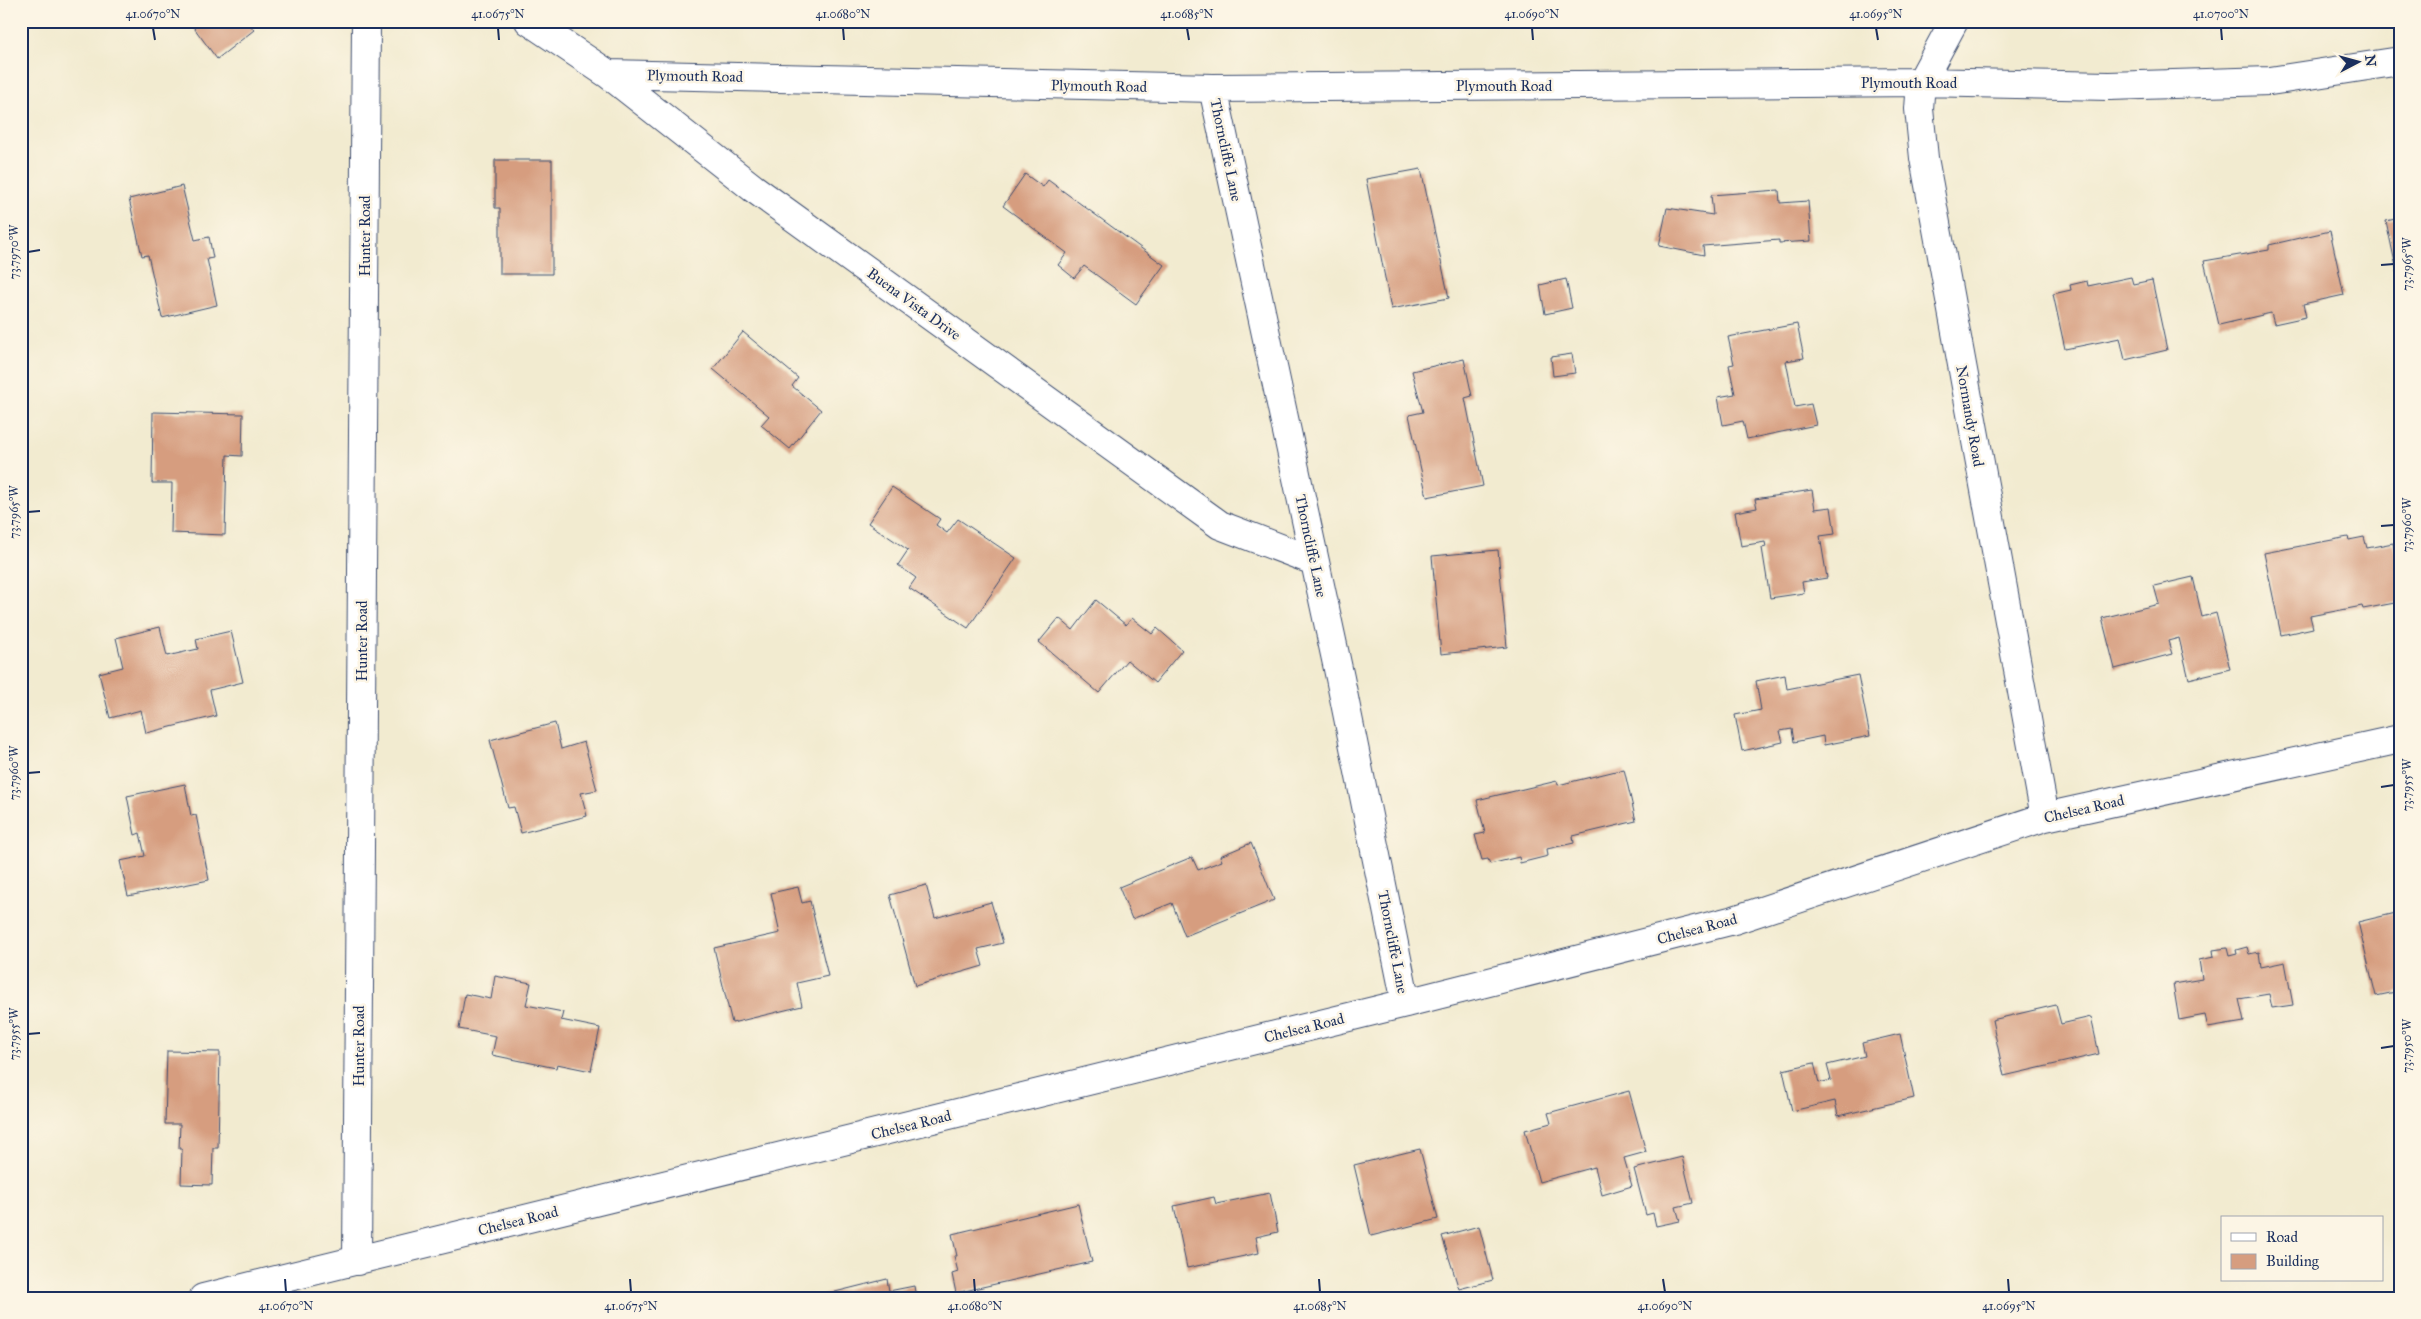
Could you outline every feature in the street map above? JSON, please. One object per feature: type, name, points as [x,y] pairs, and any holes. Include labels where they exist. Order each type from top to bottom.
[{"type":"street","name":"Hunter Road","points":[[357,1261],[366,21]]},
{"type":"street","name":"Buena Vista Drive","points":[[529,21],[608,74],[753,188],[1220,525],[1314,561]]},
{"type":"street","name":"Normandy Road","points":[[1954,21],[1921,82],[1920,109],[1926,168],[2045,817]]},
{"type":"street","name":"Plymouth Road","points":[[608,74],[1213,88],[1921,82],[2109,86],[2270,81],[2400,61]]},
{"type":"street","name":"Thorncliffe Lane","points":[[1213,88],[1342,687],[1406,1004]]},
{"type":"street","name":"Chelsea Road","points":[[203,1298],[1406,1004],[1734,920],[2045,817],[2400,739]]},
{"type":"building","points":[[189,21],[247,21],[254,30],[217,59]]},
{"type":"building","points":[[495,160],[552,160],[552,274],[500,274],[500,208],[495,208]]},
{"type":"building","points":[[1421,169],[1449,298],[1391,309],[1366,179]]},
{"type":"building","points":[[1025,174],[1043,187],[1048,180],[1164,265],[1136,304],[1084,266],[1074,278],[1058,265],[1067,253],[1003,206]]},
{"type":"building","points":[[182,186],[195,240],[209,237],[213,258],[207,259],[217,305],[162,318],[148,255],[142,256],[129,199]]},
{"type":"building","points":[[1779,190],[1780,203],[1808,201],[1811,241],[1779,243],[1779,240],[1703,246],[1704,255],[1659,246],[1667,208],[1713,215],[1711,195]]},
{"type":"building","points":[[2400,218],[2400,281],[2399,281],[2386,221]]},
{"type":"building","points":[[2330,231],[2344,295],[2303,304],[2306,317],[2274,324],[2271,313],[2219,325],[2204,261],[2269,250],[2269,245]]},
{"type":"building","points":[[2131,277],[2133,284],[2152,280],[2167,350],[2125,360],[2120,338],[2065,349],[2053,294],[2071,290],[2070,285],[2087,281],[2088,286]]},
{"type":"building","points":[[1566,279],[1572,308],[1545,314],[1540,285]]},
{"type":"building","points":[[1797,324],[1804,358],[1786,361],[1795,407],[1811,404],[1816,425],[1747,439],[1743,421],[1723,425],[1718,397],[1735,394],[1729,365],[1734,364],[1728,337]]},
{"type":"building","points":[[743,332],[798,378],[792,386],[821,410],[790,449],[761,425],[769,416],[713,369]]},
{"type":"building","points":[[1572,354],[1575,373],[1553,376],[1551,357]]},
{"type":"building","points":[[1464,359],[1472,396],[1465,398],[1483,486],[1427,497],[1409,415],[1423,412],[1412,371]]},
{"type":"building","points":[[153,412],[243,414],[242,456],[227,455],[225,535],[171,533],[172,483],[152,483]]},
{"type":"building","points":[[892,487],[940,519],[936,525],[947,533],[958,519],[1016,558],[968,628],[909,588],[916,578],[898,565],[908,550],[868,523]]},
{"type":"building","points":[[1812,490],[1815,509],[1831,507],[1835,534],[1820,536],[1827,578],[1802,582],[1804,593],[1770,598],[1762,548],[1766,547],[1765,542],[1741,546],[1735,512],[1757,508],[1755,499]]},
{"type":"building","points":[[2348,537],[2349,540],[2364,537],[2367,548],[2393,543],[2400,576],[2400,602],[2363,609],[2362,606],[2310,616],[2313,628],[2281,635],[2264,553]]},
{"type":"building","points":[[1498,550],[1507,647],[1441,654],[1432,556]]},
{"type":"building","points":[[2193,577],[2202,617],[2216,613],[2230,669],[2189,679],[2179,638],[2168,641],[2172,654],[2115,669],[2102,618],[2159,604],[2154,586]]},
{"type":"building","points":[[1096,600],[1126,625],[1132,618],[1152,634],[1157,628],[1182,650],[1155,683],[1127,660],[1099,693],[1039,642],[1059,618],[1073,630]]},
{"type":"building","points":[[160,627],[167,656],[198,649],[196,639],[231,631],[243,682],[210,690],[216,716],[146,733],[141,710],[110,718],[99,673],[123,667],[116,638]]},
{"type":"building","points":[[1785,675],[1787,689],[1858,675],[1870,736],[1824,745],[1823,736],[1794,742],[1792,729],[1780,731],[1783,742],[1742,751],[1735,715],[1761,710],[1756,681]]},
{"type":"building","points":[[555,723],[561,749],[584,742],[597,790],[581,793],[587,816],[521,833],[514,807],[508,808],[490,740]]},
{"type":"building","points":[[1624,769],[1636,821],[1573,836],[1574,843],[1547,849],[1548,856],[1520,863],[1519,857],[1490,864],[1488,859],[1482,860],[1475,835],[1485,833],[1477,800],[1557,781],[1558,785]]},
{"type":"building","points":[[185,784],[191,816],[196,815],[209,880],[128,896],[120,861],[145,856],[140,833],[135,835],[127,796]]},
{"type":"building","points":[[1251,843],[1274,900],[1185,936],[1172,903],[1132,919],[1119,887],[1192,857],[1198,870],[1222,861],[1220,856]]},
{"type":"building","points":[[926,885],[935,918],[991,902],[1003,943],[978,949],[983,966],[915,986],[890,895]]},
{"type":"building","points":[[798,887],[802,903],[810,901],[828,976],[797,983],[802,1006],[732,1023],[714,948],[780,933],[771,893]]},
{"type":"building","points":[[2400,912],[2400,991],[2376,996],[2358,922]]},
{"type":"building","points":[[2247,947],[2249,954],[2259,952],[2261,967],[2285,962],[2293,1005],[2272,1008],[2269,994],[2239,999],[2244,1022],[2208,1028],[2205,1015],[2179,1020],[2173,984],[2202,979],[2199,960],[2214,957],[2213,950],[2227,948],[2229,956],[2237,954],[2236,950]]},
{"type":"building","points":[[495,976],[531,983],[526,1005],[563,1012],[561,1020],[600,1028],[591,1071],[557,1064],[556,1068],[492,1055],[496,1036],[459,1029],[465,994],[491,999]]},
{"type":"building","points":[[2056,1005],[2061,1024],[2091,1017],[2099,1054],[2004,1076],[1992,1020]]},
{"type":"building","points":[[1900,1034],[1914,1098],[1838,1116],[1835,1101],[1792,1111],[1783,1070],[1814,1063],[1819,1083],[1831,1080],[1827,1065],[1865,1056],[1862,1043]]},
{"type":"building","points":[[167,1051],[220,1052],[218,1148],[213,1148],[212,1185],[181,1184],[182,1149],[179,1149],[180,1124],[165,1124]]},
{"type":"building","points":[[1629,1091],[1646,1152],[1624,1158],[1632,1186],[1602,1195],[1595,1167],[1539,1182],[1525,1130],[1551,1123],[1548,1113]]},
{"type":"building","points":[[1420,1149],[1438,1219],[1371,1236],[1354,1165]]},
{"type":"building","points":[[1682,1157],[1693,1203],[1676,1207],[1680,1221],[1656,1226],[1653,1213],[1646,1215],[1634,1169]]},
{"type":"building","points":[[1270,1193],[1278,1232],[1256,1237],[1259,1253],[1187,1268],[1174,1206],[1214,1197],[1216,1204]]},
{"type":"building","points":[[1078,1204],[1092,1262],[956,1293],[952,1274],[958,1272],[954,1256],[957,1256],[952,1234]]},
{"type":"building","points":[[1479,1226],[1493,1280],[1459,1289],[1442,1236]]},
{"type":"building","points":[[887,1279],[889,1291],[914,1286],[916,1298],[819,1298],[819,1296]]}]
